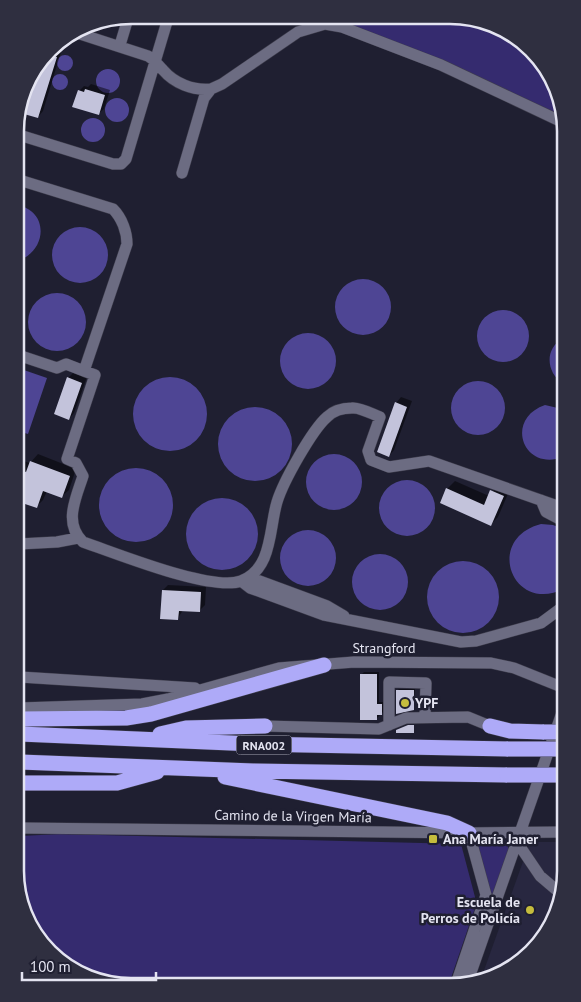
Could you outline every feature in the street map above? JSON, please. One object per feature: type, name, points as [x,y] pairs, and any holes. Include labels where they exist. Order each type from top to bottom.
[{"type":"highway","points":[[24,719],[126,718],[151,714],[324,665]]},
{"type":"highway","points":[[146,738],[186,728],[265,726]]},
{"type":"highway","points":[[490,726],[510,731],[557,732]]},
{"type":"highway","name":"RNA002","points":[[24,734],[254,744],[557,749]]},
{"type":"highway","name":"RNA002","points":[[24,762],[176,768],[557,775]]},
{"type":"highway","points":[[24,783],[117,783],[176,768],[427,818],[447,823],[469,833]]},
{"type":"street","points":[[120,46],[126,24]]},
{"type":"street","points":[[24,136],[113,164],[121,164],[126,159],[166,24]]},
{"type":"street","points":[[84,35],[156,60],[163,71],[182,85],[195,89],[211,89],[222,84],[298,32],[325,24],[342,27],[441,65],[556,119]]},
{"type":"street","points":[[182,173],[204,98],[211,89]]},
{"type":"street","points":[[24,182],[113,209],[119,214],[127,236],[127,244],[84,371]]},
{"type":"street","points":[[24,357],[57,368],[66,364],[95,375],[67,459],[76,463],[83,476],[71,513],[72,523],[78,538],[83,542],[201,580],[222,583],[241,581],[257,570],[267,554],[277,502],[283,487],[316,429],[328,416],[342,409],[354,408],[380,417],[368,452],[371,460],[389,467],[429,461],[557,506]]},
{"type":"street","points":[[541,500],[546,512],[557,518]]},
{"type":"street","points":[[24,544],[57,542],[78,538]]},
{"type":"street","points":[[241,581],[250,588],[324,615],[443,640],[468,642],[541,623],[557,611]]},
{"type":"street","name":"Strangford","points":[[24,708],[142,704],[168,699],[279,668],[354,662],[491,663],[514,668],[557,685]]},
{"type":"street","name":"Strangford","points":[[24,677],[202,688]]},
{"type":"street","points":[[389,725],[389,682],[426,683],[426,718]]},
{"type":"street","points":[[265,726],[379,729],[406,718],[472,718],[490,726]]},
{"type":"street","points":[[470,976],[557,727]]},
{"type":"street","name":"Camino de la Virgen María","points":[[24,828],[469,833],[518,837],[557,833]]},
{"type":"street","points":[[458,978],[486,895],[469,833]]},
{"type":"street","points":[[518,837],[540,876],[555,889]]},
{"type":"shaded area","points":[[340,24],[451,24],[478,27],[491,32],[516,46],[535,65],[552,96],[556,119],[342,27]]},
{"type":"shaded area","points":[[62,55],[68,55],[73,60],[71,69],[62,71],[57,66],[57,60]]},
{"type":"shaded area","points":[[108,69],[117,72],[120,81],[117,90],[108,93],[99,90],[96,81],[99,72]]},
{"type":"shaded area","points":[[57,74],[63,74],[68,79],[66,88],[57,90],[52,85],[52,79]]},
{"type":"shaded area","points":[[117,98],[126,101],[129,110],[126,119],[117,122],[108,119],[105,110],[108,101]]},
{"type":"shaded area","points":[[93,118],[102,121],[105,130],[102,139],[93,142],[84,139],[81,130],[84,121]]},
{"type":"shaded area","points":[[24,208],[35,215],[41,232],[39,241],[24,258]]},
{"type":"shaded area","points":[[80,227],[91,229],[100,235],[106,244],[108,255],[106,266],[100,275],[91,281],[80,283],[69,281],[60,275],[54,266],[52,255],[54,244],[60,235],[69,229]]},
{"type":"shaded area","points":[[363,279],[374,281],[383,287],[389,296],[391,307],[389,318],[383,327],[374,333],[363,335],[352,333],[343,327],[337,318],[335,307],[337,296],[343,287],[352,281]]},
{"type":"shaded area","points":[[57,293],[68,295],[81,306],[86,322],[84,333],[73,346],[57,351],[46,349],[33,338],[28,322],[30,311],[41,298]]},
{"type":"shaded area","points":[[498,310],[508,310],[518,314],[525,321],[529,336],[525,351],[518,358],[508,362],[498,362],[488,358],[481,351],[477,341],[477,331],[481,321],[488,314]]},
{"type":"shaded area","points":[[308,333],[319,335],[328,341],[334,350],[336,361],[334,372],[328,381],[319,387],[308,389],[297,387],[288,381],[282,372],[280,361],[282,350],[288,341],[297,335]]},
{"type":"shaded area","points":[[556,344],[557,378],[553,373],[550,361],[552,349]]},
{"type":"shaded area","points":[[24,370],[47,378],[28,434],[24,433]]},
{"type":"shaded area","points":[[170,377],[191,383],[201,393],[207,414],[201,435],[191,445],[170,451],[149,445],[139,435],[133,414],[139,393],[149,383]]},
{"type":"shaded area","points":[[478,381],[488,383],[497,389],[503,398],[505,408],[503,418],[497,427],[488,433],[478,435],[468,433],[459,427],[453,418],[451,408],[453,398],[459,389],[468,383]]},
{"type":"shaded area","points":[[545,405],[557,408],[557,458],[549,460],[538,457],[529,451],[524,442],[522,432],[525,421],[532,412]]},
{"type":"shaded area","points":[[255,407],[276,413],[286,423],[292,444],[286,465],[276,475],[255,481],[234,475],[224,465],[218,444],[224,423],[234,413]]},
{"type":"shaded area","points":[[334,454],[345,456],[354,462],[360,471],[362,482],[360,493],[354,502],[345,508],[334,510],[323,508],[314,502],[308,493],[306,482],[308,471],[314,462],[323,456]]},
{"type":"shaded area","points":[[136,468],[157,474],[167,484],[173,505],[167,526],[157,536],[136,542],[115,536],[105,526],[99,505],[105,484],[115,474]]},
{"type":"shaded area","points":[[401,480],[413,480],[427,488],[435,502],[433,519],[427,528],[413,536],[401,536],[391,531],[384,524],[379,514],[379,502],[384,492],[391,485]]},
{"type":"shaded area","points":[[229,498],[248,508],[256,520],[258,534],[256,548],[248,560],[236,568],[215,570],[196,560],[188,548],[186,527],[196,508],[208,500]]},
{"type":"shaded area","points":[[541,524],[557,527],[557,591],[546,594],[530,592],[519,583],[512,571],[510,558],[513,544],[523,532]]},
{"type":"shaded area","points":[[303,530],[313,530],[328,538],[334,547],[336,558],[334,569],[328,578],[313,586],[303,586],[292,581],[285,574],[280,563],[280,553],[285,542],[292,535]]},
{"type":"shaded area","points":[[380,554],[391,556],[400,562],[406,571],[408,582],[406,593],[400,602],[391,608],[380,610],[369,608],[360,602],[354,593],[352,582],[354,571],[360,562],[369,556]]},
{"type":"shaded area","points":[[463,561],[477,564],[489,571],[496,583],[499,597],[496,611],[489,623],[477,630],[463,633],[449,630],[437,623],[430,611],[427,597],[430,583],[437,571],[449,564]]},
{"type":"shaded area","points":[[60,834],[461,844],[475,897],[475,908],[451,978],[130,978],[103,975],[77,964],[65,956],[46,937],[38,925],[27,899],[24,872],[24,836]]},
{"type":"shaded area","points":[[482,837],[502,838],[507,841],[509,853],[490,902],[478,844]]},
{"type":"shaded area","name":"Escuela de Perros de Policía","points":[[530,842],[557,842],[555,892],[552,906],[543,925],[535,937],[516,956],[504,964],[483,973]]},
{"type":"building","points":[[54,56],[57,57],[38,118],[25,114],[27,105],[42,71]]},
{"type":"building","points":[[85,89],[105,95],[99,115],[72,107],[78,90],[84,92]]},
{"type":"building","points":[[67,377],[82,383],[69,420],[54,414]]},
{"type":"building","points":[[395,402],[407,407],[389,457],[377,452]]},
{"type":"building","points":[[30,461],[70,476],[62,498],[43,491],[37,508],[24,504],[24,471],[26,472]]},
{"type":"building","points":[[446,488],[484,505],[490,490],[504,496],[491,526],[440,503]]},
{"type":"building","points":[[162,590],[201,592],[200,612],[179,611],[178,620],[160,619]]},
{"type":"building","points":[[360,674],[377,674],[377,704],[382,704],[382,715],[377,715],[377,720],[360,720]]},
{"type":"building","points":[[396,690],[414,690],[414,710],[396,714]]},
{"type":"building","points":[[408,725],[414,725],[414,733],[396,733],[396,730]]},
{"type":"place","name":"YPF","points":[[405,703]]},
{"type":"place","name":"Ana María Janer","points":[[433,839]]},
{"type":"place","name":"Escuela de Perros de Policía","points":[[530,910]]}]
